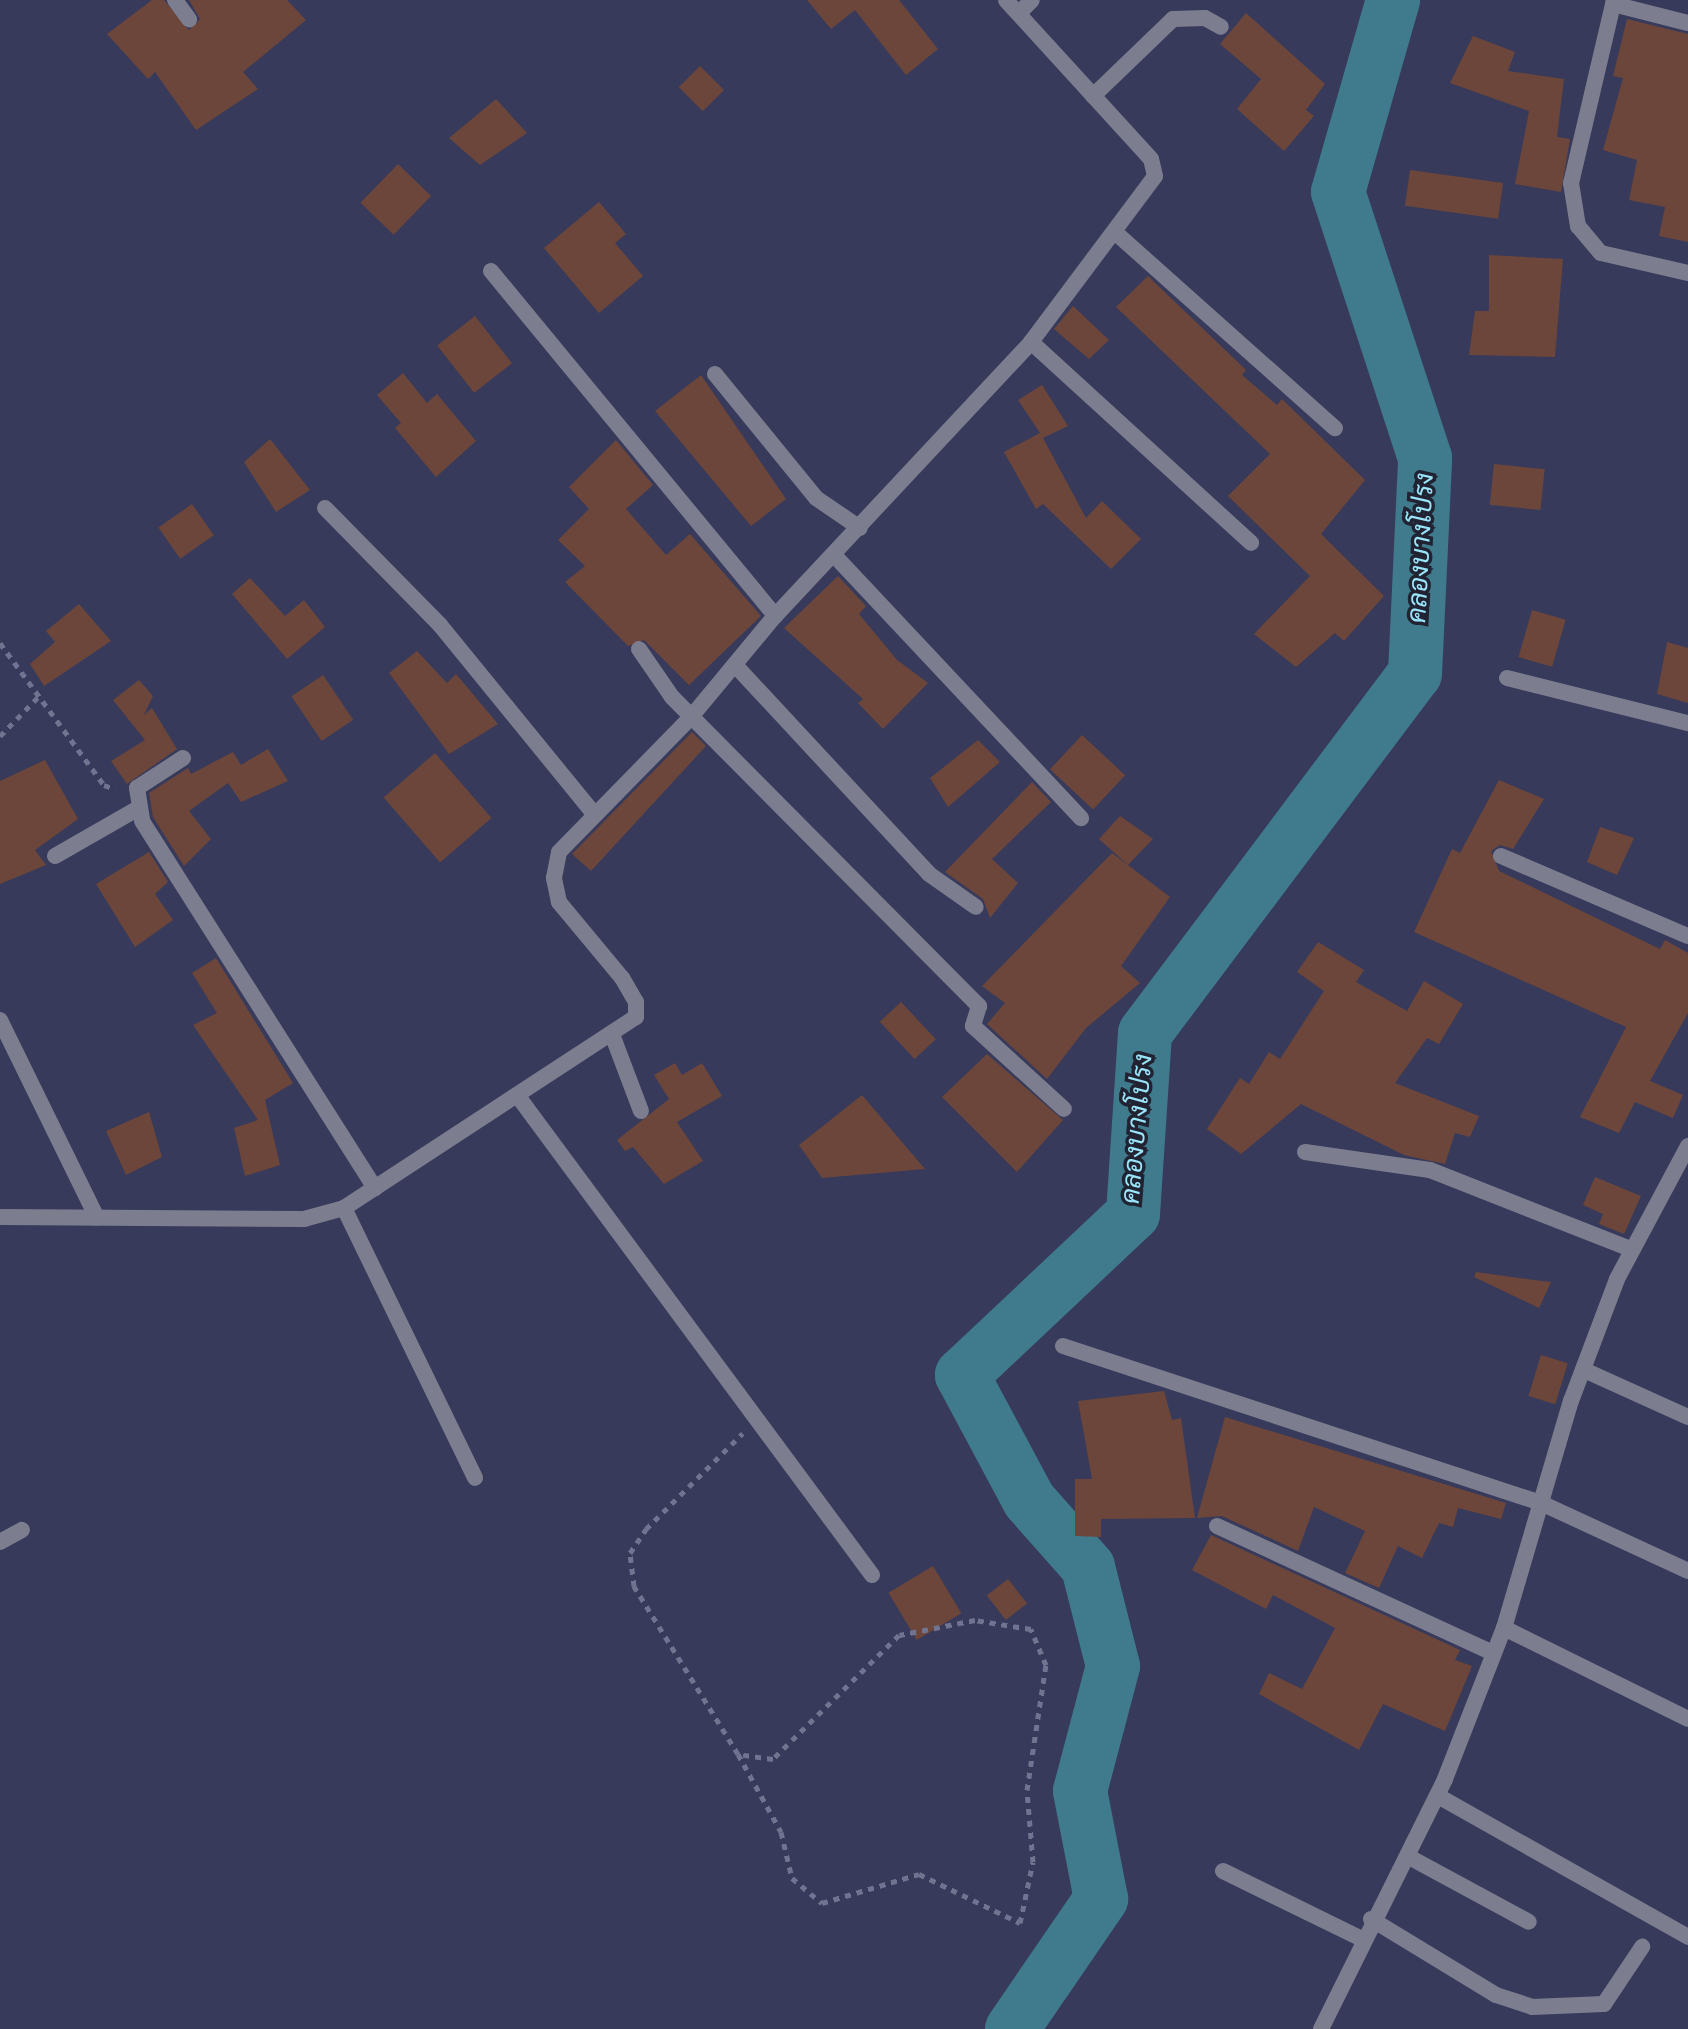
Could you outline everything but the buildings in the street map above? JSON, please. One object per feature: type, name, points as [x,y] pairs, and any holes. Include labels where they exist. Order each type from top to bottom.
[{"type":"street","points":[[175,0],[189,19]]},
{"type":"street","points":[[0,1217],[304,1219],[344,1208],[517,1095],[613,1037],[636,1017],[636,1002],[559,902],[554,878],[559,852],[691,717],[775,616],[920,466],[1031,342],[1117,234],[1155,176],[1151,159],[1006,0]]},
{"type":"street","points":[[1019,13],[1032,0]]},
{"type":"street","points":[[1688,23],[1614,2],[1571,183],[1578,226],[1601,253],[1688,273]]},
{"type":"street","points":[[1093,96],[1173,19],[1205,18],[1221,27]]},
{"type":"street","points":[[1117,234],[1335,428]]},
{"type":"street","points":[[491,271],[775,616]]},
{"type":"street","points":[[1031,342],[1251,543]]},
{"type":"street","points":[[715,374],[816,498],[860,528]]},
{"type":"street","points":[[325,508],[440,625],[595,815]]},
{"type":"street","points":[[834,555],[1081,818]]},
{"type":"street","points":[[639,649],[691,717],[979,1006],[973,1026],[1064,1109]]},
{"type":"street","points":[[735,665],[929,874],[976,907]]},
{"type":"street","points":[[1507,678],[1688,723]]},
{"type":"street","points":[[55,856],[136,802],[183,758]]},
{"type":"street","points":[[136,802],[375,1188]]},
{"type":"street","points":[[1501,856],[1688,936]]},
{"type":"street","points":[[0,1020],[97,1218]]},
{"type":"street","points":[[613,1037],[641,1111]]},
{"type":"street","points":[[517,1095],[872,1575]]},
{"type":"street","points":[[1321,2029],[1371,1919],[1409,1857],[1438,1796],[1491,1652],[1504,1628],[1584,1370],[1617,1279],[1687,1148]]},
{"type":"street","points":[[1305,1152],[1430,1170],[1631,1249]]},
{"type":"street","points":[[344,1208],[475,1478]]},
{"type":"street","points":[[1063,1346],[1541,1503],[1688,1571]]},
{"type":"street","points":[[1584,1370],[1688,1417]]},
{"type":"street","points":[[1217,1526],[1491,1652]]},
{"type":"street","points":[[0,1542],[22,1530]]},
{"type":"street","points":[[1504,1628],[1688,1719]]},
{"type":"street","points":[[1438,1796],[1688,1937]]},
{"type":"street","points":[[1409,1857],[1529,1922]]},
{"type":"street","points":[[1223,1871],[1362,1939]]},
{"type":"street","points":[[1371,1919],[1496,1995],[1532,2007],[1604,2004],[1642,1947]]},
{"type":"path","points":[[0,643],[104,785],[136,802]]},
{"type":"path","points":[[0,736],[39,696]]},
{"type":"path","points":[[738,1754],[773,1759],[899,1635],[975,1620],[1031,1629],[1046,1665],[1027,1790],[1033,1862],[1020,1923],[919,1874],[822,1903],[792,1878],[781,1832],[738,1754],[634,1586],[630,1553],[646,1529],[758,1419]]},
{"type":"waterway","name":"คลองบางโปรง","points":[[1012,2029],[1101,1899],[1080,1791],[1113,1666],[1088,1567],[1029,1500],[962,1375],[1133,1214],[1145,1033],[1415,674],[1425,458],[1338,192],[1393,0]]}]
